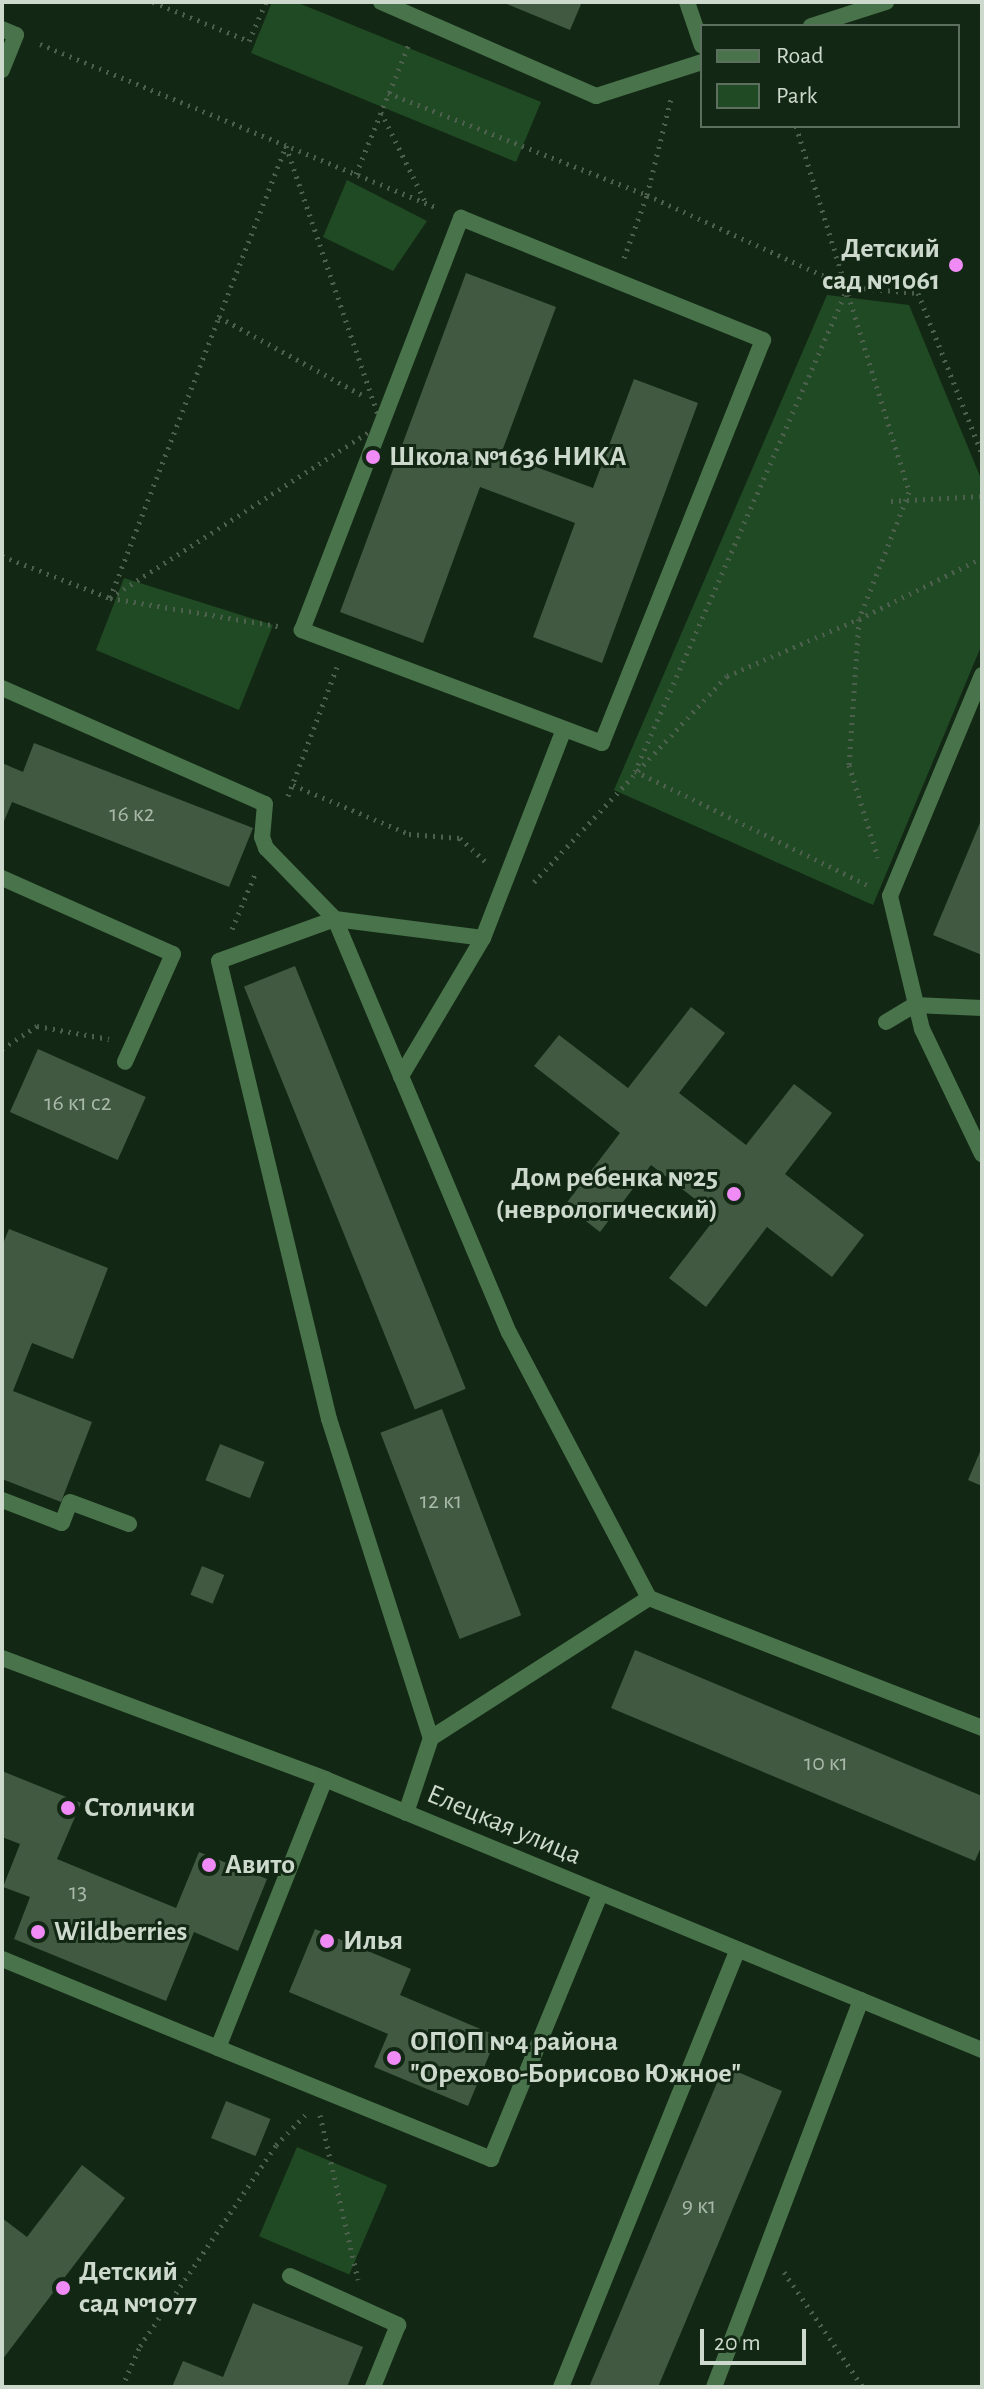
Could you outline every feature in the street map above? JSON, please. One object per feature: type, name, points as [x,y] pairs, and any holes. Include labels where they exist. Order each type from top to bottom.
[{"type":"street","points":[[381,2],[596,96],[700,63]]},
{"type":"street","points":[[687,2],[700,40]]},
{"type":"street","points":[[817,24],[886,2]]},
{"type":"street","points":[[2,70],[9,32]]},
{"type":"street","points":[[461,218],[616,280],[763,340],[602,743],[302,630],[461,218]]},
{"type":"street","points":[[982,675],[890,896],[914,1005],[982,1154]]},
{"type":"street","points":[[2,688],[265,804],[262,837],[266,848],[335,919],[509,1333],[649,1598],[982,1728]]},
{"type":"street","points":[[401,1076],[483,938],[564,729]]},
{"type":"street","points":[[2,879],[173,954],[125,1062]]},
{"type":"street","points":[[406,1813],[431,1738],[329,1419],[219,961],[335,919],[483,938]]},
{"type":"street","points":[[886,1022],[914,1005],[982,1008]]},
{"type":"street","points":[[2,1500],[62,1523],[70,1502],[129,1524]]},
{"type":"street","points":[[431,1738],[649,1598]]},
{"type":"street","name":"Елецкая улица","points":[[2,1658],[325,1779],[982,2050]]},
{"type":"street","points":[[218,2048],[325,1779]]},
{"type":"street","points":[[2,1959],[491,2159],[600,1894]]},
{"type":"street","points":[[561,2387],[737,1951]]},
{"type":"street","points":[[714,2387],[861,2000]]},
{"type":"street","points":[[290,2276],[398,2325],[373,2387]]},
{"type":"path","points":[[153,2],[249,41],[266,2]]},
{"type":"path","points":[[356,174],[419,19]]},
{"type":"path","points":[[9,32],[461,218]]},
{"type":"path","points":[[616,280],[647,195],[678,71]]},
{"type":"path","points":[[388,93],[647,195],[848,287],[918,293],[982,454]]},
{"type":"path","points":[[380,111],[426,203]]},
{"type":"path","points":[[797,128],[909,492],[859,619],[849,765],[890,896]]},
{"type":"path","points":[[110,598],[286,146]]},
{"type":"path","points":[[110,598],[381,424],[286,146]]},
{"type":"path","points":[[635,771],[848,287]]},
{"type":"path","points":[[219,317],[374,401]]},
{"type":"path","points":[[891,501],[982,496]]},
{"type":"path","points":[[2,556],[110,598],[302,630]]},
{"type":"path","points":[[523,893],[727,676],[859,619],[982,558]]},
{"type":"path","points":[[635,771],[890,896]]},
{"type":"path","points":[[293,785],[409,834],[460,838],[505,880]]},
{"type":"path","points":[[2,1049],[37,1026],[133,1044]]},
{"type":"path","points":[[122,2387],[140,2346],[276,2145],[317,2103],[365,2310]]},
{"type":"path","points":[[768,2248],[863,2387]]},
{"type":"path","points":[[979,2387],[982,2380]]},
{"type":"green space","points":[[272,2],[296,2],[541,102],[516,162],[251,53]]},
{"type":"green space","points":[[347,180],[427,221],[393,271],[323,237]]},
{"type":"green space","points":[[827,295],[909,305],[982,481],[982,644],[873,905],[614,790]]},
{"type":"green space","points":[[124,578],[273,625],[239,710],[96,650]]},
{"type":"green space","points":[[297,2147],[387,2185],[349,2275],[259,2236]]},
{"type":"building","points":[[502,2],[582,2],[570,30]]},
{"type":"building","points":[[466,273],[556,307],[501,454],[593,488],[634,379],[698,403],[602,663],[533,637],[575,523],[480,487],[423,643],[340,612]]},
{"type":"building","points":[[34,743],[253,828],[229,887],[12,802],[2,826],[2,763],[23,772]]},
{"type":"building","points":[[982,818],[982,955],[933,935]]},
{"type":"building","points":[[295,966],[466,1389],[415,1409],[244,987]]},
{"type":"building","points":[[691,1007],[725,1033],[679,1093],[746,1145],[794,1084],[832,1113],[785,1174],[864,1235],[832,1277],[767,1227],[706,1307],[669,1278],[717,1216],[651,1165],[600,1232],[565,1205],[620,1133],[534,1066],[559,1035],[628,1088]]},
{"type":"building","points":[[38,1049],[146,1097],[118,1160],[10,1112]]},
{"type":"building","points":[[9,1229],[108,1268],[73,1359],[32,1343],[13,1391],[92,1422],[61,1502],[2,1479],[2,1246]]},
{"type":"building","points":[[442,1409],[521,1615],[460,1639],[380,1433]]},
{"type":"building","points":[[220,1444],[265,1462],[250,1498],[205,1480]]},
{"type":"building","points":[[982,1447],[982,1486],[968,1480]]},
{"type":"building","points":[[202,1566],[224,1575],[213,1604],[190,1595]]},
{"type":"building","points":[[635,1650],[982,1796],[982,1845],[975,1861],[611,1708]]},
{"type":"building","points":[[2,1771],[81,1803],[57,1859],[176,1908],[199,1852],[267,1879],[238,1951],[194,1932],[166,2001],[14,1939],[30,1897],[3,1887],[20,1844],[2,1837]]},
{"type":"building","points":[[315,1929],[411,1969],[400,1995],[497,2036],[468,2106],[374,2067],[388,2034],[289,1992]]},
{"type":"building","points":[[724,2066],[782,2091],[685,2323],[658,2387],[589,2387]]},
{"type":"building","points":[[226,2101],[271,2119],[256,2156],[211,2138]]},
{"type":"building","points":[[82,2165],[125,2198],[2,2360],[2,2218],[27,2237]]},
{"type":"building","points":[[253,2303],[363,2347],[347,2387],[172,2387],[183,2361],[223,2377]]},
{"type":"place","name":"Детский сад №1061","points":[[956,265]]},
{"type":"place","name":"Школа №1636 НИКА","points":[[373,457]]},
{"type":"place","name":"Дом ребенка №25 (неврологический)","points":[[734,1194]]},
{"type":"place","name":"Столички","points":[[68,1808]]},
{"type":"place","name":"Авито","points":[[209,1865]]},
{"type":"place","name":"Wildberries","points":[[38,1932]]},
{"type":"place","name":"Илья","points":[[327,1941]]},
{"type":"place","name":"ОПОП №4 района \"Орехово-Борисово Южное\"","points":[[394,2058]]},
{"type":"place","name":"Детский сад №1077","points":[[63,2288]]}]
